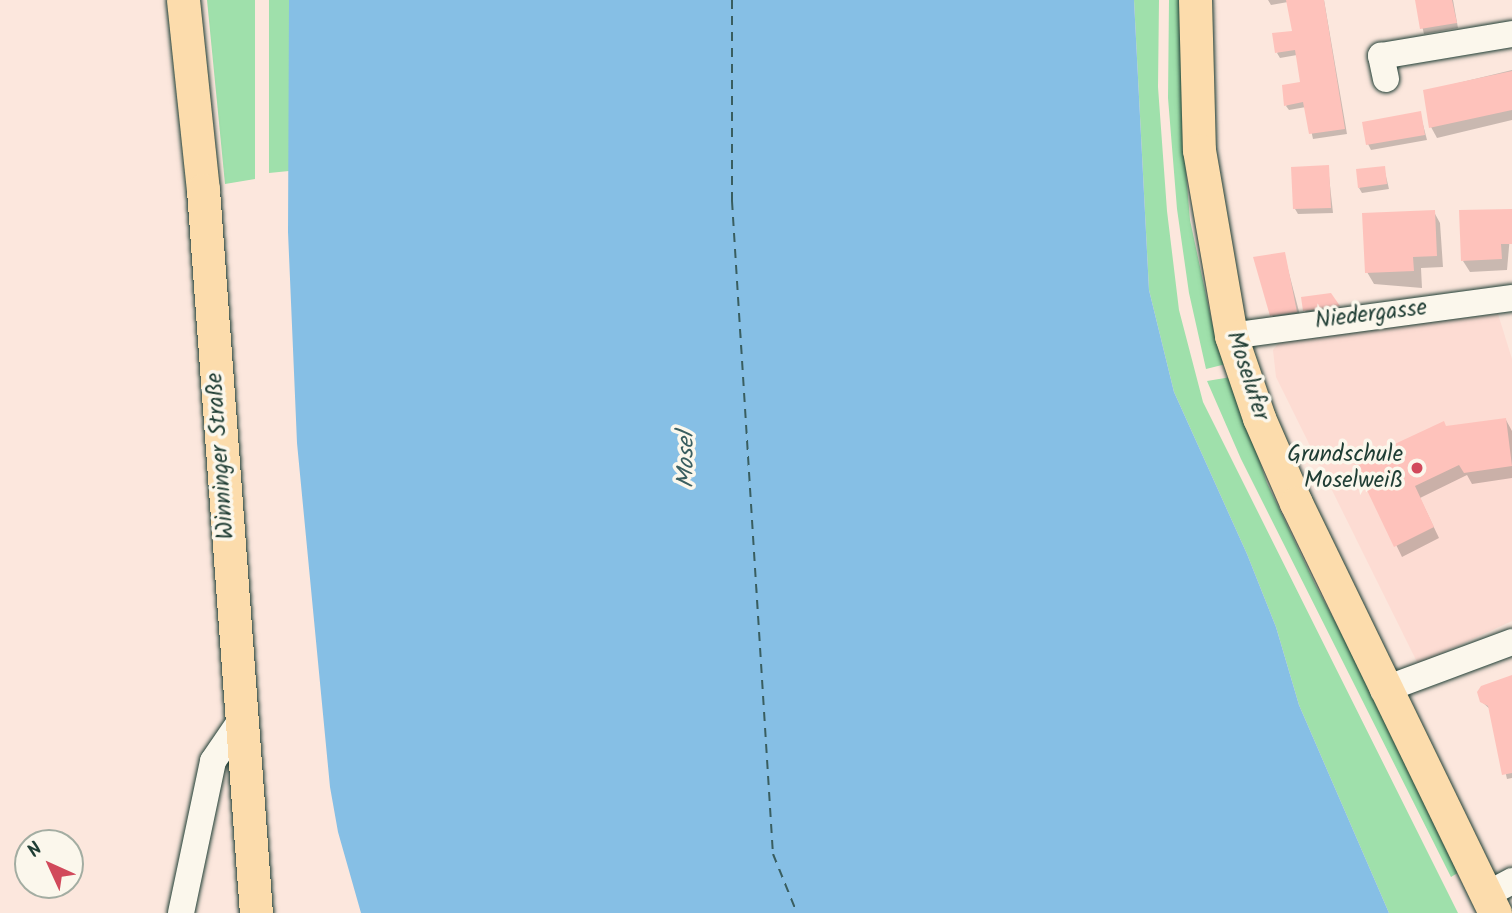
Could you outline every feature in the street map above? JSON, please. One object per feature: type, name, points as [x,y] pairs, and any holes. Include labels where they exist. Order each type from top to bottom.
[{"type":"main road","name":"Winninger Straße","points":[[183,0],[202,190],[239,723],[256,913]]},
{"type":"main road","name":"Moselufer","points":[[1195,0],[1199,150],[1231,336],[1259,418],[1383,690],[1498,896]]},
{"type":"street","points":[[1386,79],[1381,56],[1512,34]]},
{"type":"street","name":"Niedergasse","points":[[1231,336],[1512,298]]},
{"type":"street","points":[[1383,690],[1512,642]]},
{"type":"street","points":[[181,913],[213,761],[239,723]]},
{"type":"shaded area","name":"Grundschule Moselweiß","points":[[1498,314],[1512,359],[1512,621],[1418,664],[1276,377],[1273,350],[1283,337]]},
{"type":"green space","points":[[207,0],[255,0],[255,179],[225,184]]},
{"type":"green space","points":[[269,0],[289,0],[289,171],[269,173]]},
{"type":"green space","points":[[1134,0],[1159,0],[1158,87],[1167,211],[1179,310],[1203,402],[1458,913],[1389,913],[1299,705],[1276,627],[1247,554],[1174,392],[1149,290]]},
{"type":"green space","points":[[1169,0],[1181,0],[1182,125],[1190,220],[1212,323],[1226,364],[1206,369],[1189,293],[1177,209],[1168,98]]},
{"type":"green space","points":[[1231,377],[1267,483],[1316,586],[1424,788],[1461,871],[1451,877],[1241,459],[1207,381]]},
{"type":"water","name":"Mosel","points":[[289,0],[1134,0],[1149,290],[1174,392],[1247,554],[1276,627],[1299,705],[1389,913],[361,913],[338,832],[330,787],[297,443],[288,232]]},
{"type":"building","points":[[1286,0],[1324,0],[1345,129],[1309,134],[1303,102],[1284,106],[1282,85],[1300,82],[1295,50],[1275,53],[1272,33],[1292,31]]},
{"type":"building","points":[[1415,0],[1452,0],[1457,23],[1420,29]]},
{"type":"building","points":[[1512,71],[1512,110],[1429,128],[1423,90]]},
{"type":"building","points":[[1421,111],[1425,135],[1366,145],[1362,122]]},
{"type":"building","points":[[1329,165],[1331,208],[1293,209],[1291,167]]},
{"type":"building","points":[[1385,166],[1387,184],[1358,188],[1356,169]]},
{"type":"building","points":[[1512,209],[1512,244],[1501,244],[1502,259],[1461,261],[1459,210]]},
{"type":"building","points":[[1435,210],[1437,256],[1413,257],[1414,271],[1365,273],[1362,213]]},
{"type":"building","points":[[1285,252],[1297,312],[1270,316],[1253,257]]},
{"type":"building","points":[[1331,293],[1340,306],[1303,311],[1301,297]]},
{"type":"building","points":[[1506,418],[1512,466],[1464,473],[1459,465],[1415,486],[1434,527],[1394,547],[1354,463],[1444,421],[1446,426]]},
{"type":"building","points":[[1512,675],[1512,773],[1502,775],[1488,706],[1480,702],[1477,692],[1481,686]]},
{"type":"ferry route","points":[[732,0],[732,201],[773,854],[797,913]]},
{"type":"place","name":"Grundschule Moselweiß","points":[[1417,468]]}]
